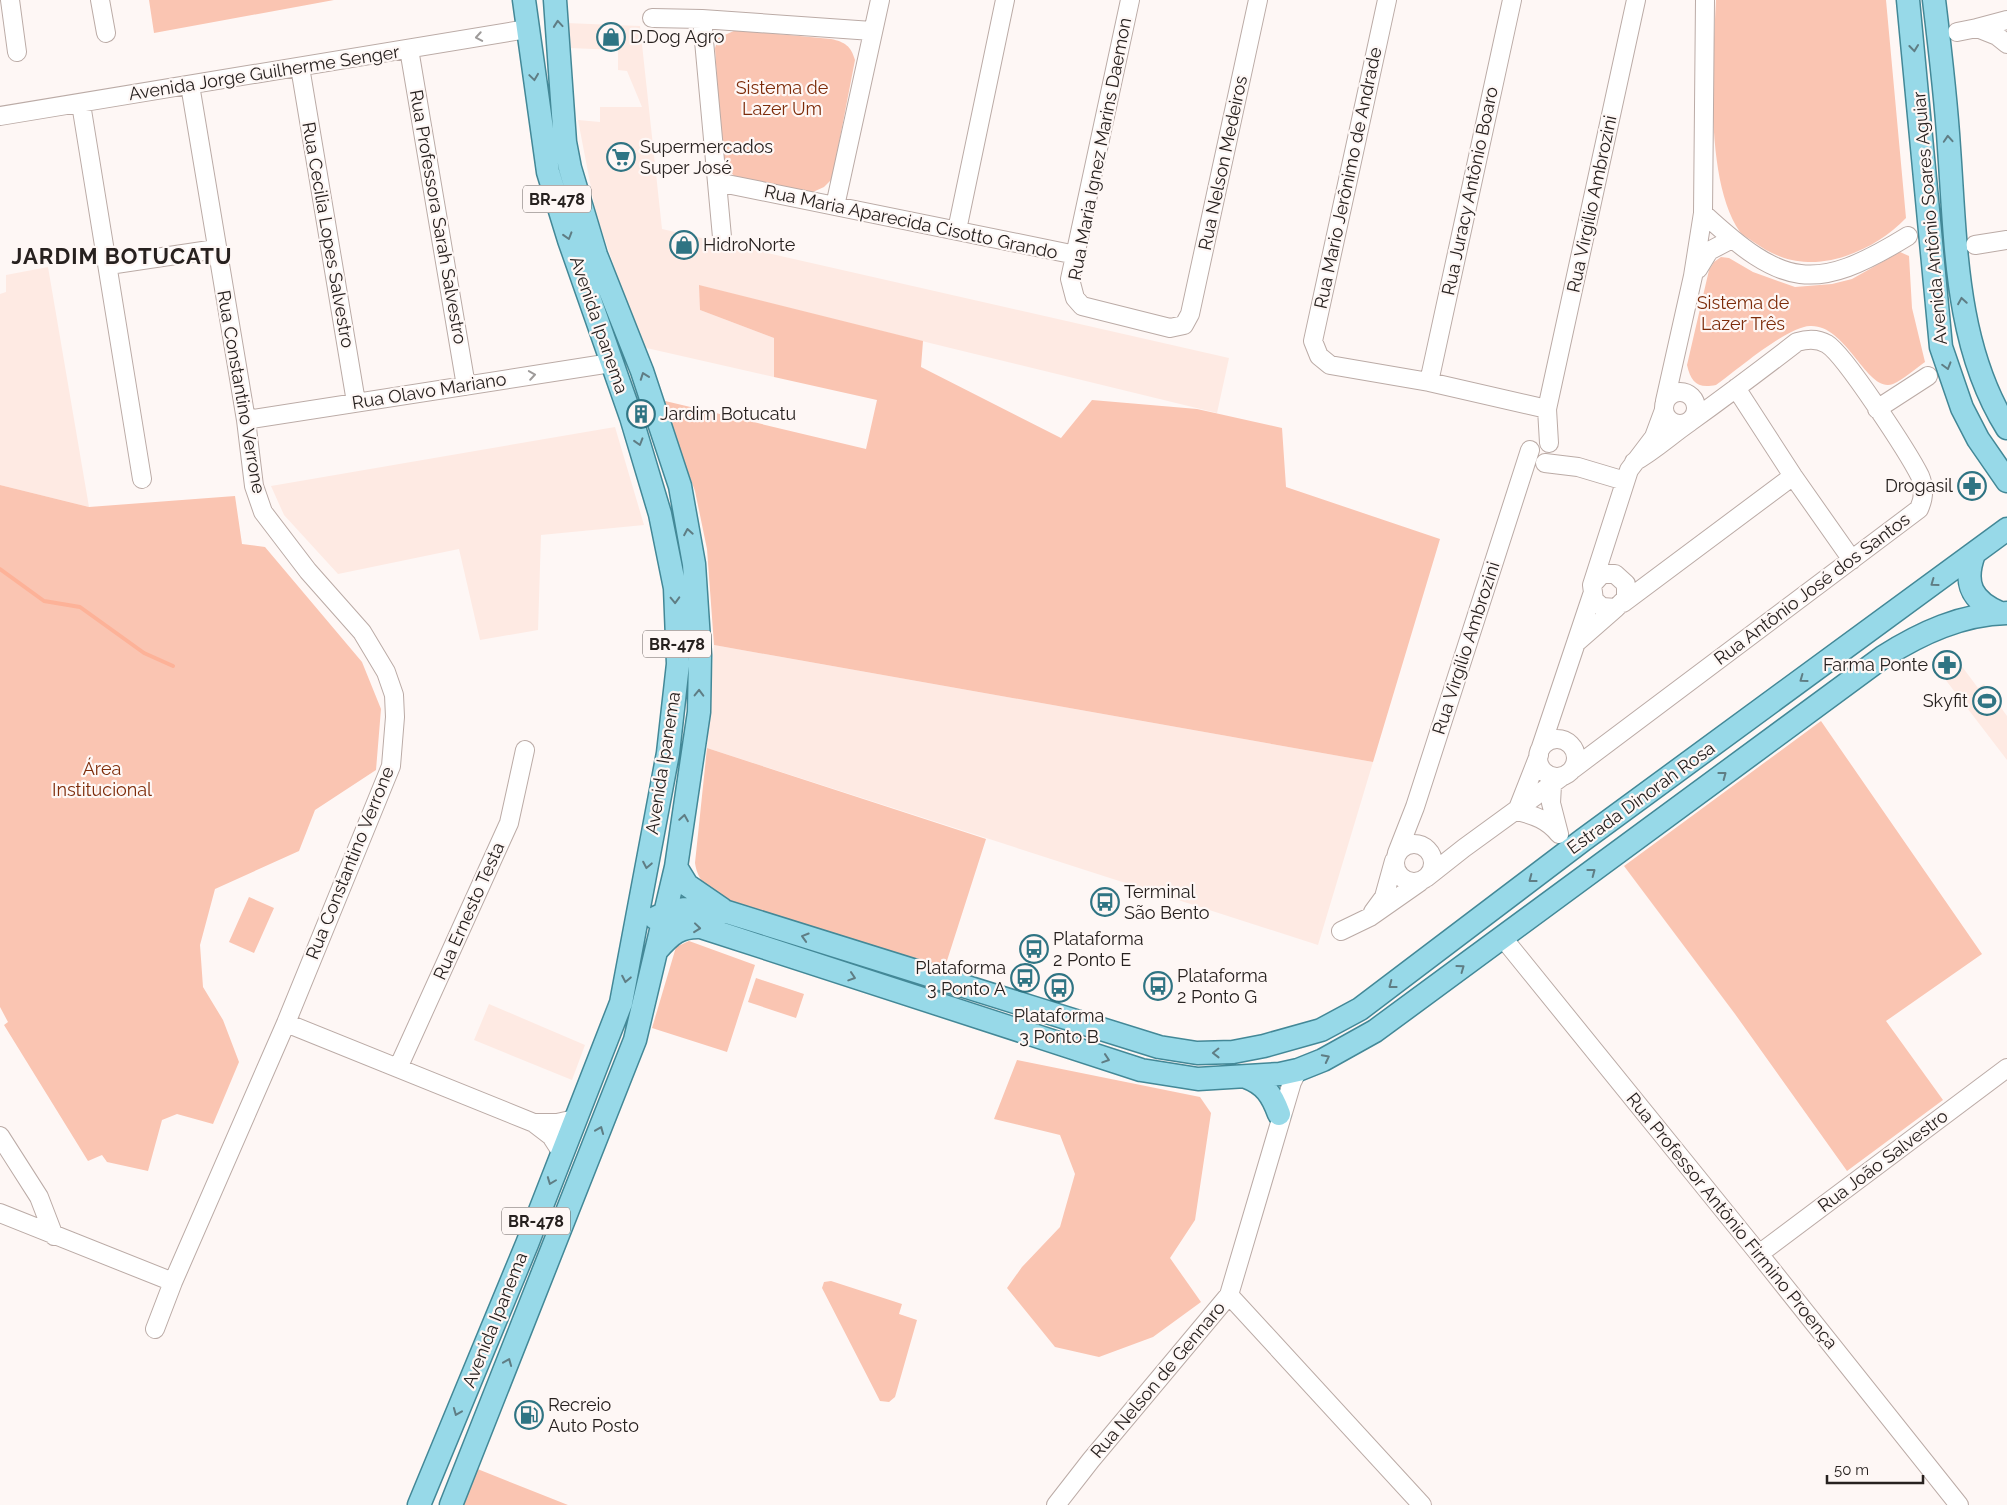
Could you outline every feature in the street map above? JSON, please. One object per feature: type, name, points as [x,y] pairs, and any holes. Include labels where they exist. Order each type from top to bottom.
[{"type":"main road","name":"Avenida Ipanema","points":[[419,1505],[621,1003],[636,932],[670,734],[678,664],[675,588],[660,514],[631,418],[548,172],[524,0]]},
{"type":"main road","name":"Avenida Ipanema","points":[[451,1505],[636,1040],[676,866],[699,712],[700,655],[694,564],[680,486],[642,370],[587,228],[570,168],[565,142],[555,0]]},
{"type":"main road","name":"Avenida Antônio Soares Aguiar","points":[[1908,0],[1941,347],[1952,383],[1978,439],[2007,481]]},
{"type":"main road","name":"Avenida Antônio Soares Aguiar","points":[[1934,0],[1965,244],[1961,299],[1970,344],[1984,382],[2007,428]]},
{"type":"main road","points":[[527,29],[544,46],[557,126],[565,142]]},
{"type":"main road","points":[[1931,243],[1965,244]]},
{"type":"main road","points":[[611,362],[619,352],[622,343],[618,309]]},
{"type":"main road","name":"Estrada Dinorah Rosa","points":[[727,912],[1159,1047],[1197,1053],[1233,1052],[1264,1046],[1321,1030],[1360,1009],[1584,840],[1990,546],[2007,529]]},
{"type":"main road","points":[[1990,546],[1968,573],[1970,586],[1977,599],[1986,607],[2004,613]]},
{"type":"main road","name":"Estrada Dinorah Rosa","points":[[657,950],[674,932],[690,927],[701,927],[1141,1070],[1198,1079],[1246,1077],[1289,1072],[1323,1060],[1375,1031],[1883,656],[1911,639],[1940,627],[2004,613]]},
{"type":"main road","points":[[676,866],[687,886],[727,912]]},
{"type":"main road","points":[[636,932],[666,912],[681,908],[727,912]]},
{"type":"main road","points":[[1289,1072],[1289,1058],[1310,1043],[1321,1030]]},
{"type":"main road","points":[[1246,1077],[1258,1082],[1270,1092],[1278,1122]]},
{"type":"street","points":[[10,0],[17,52]]},
{"type":"street","points":[[100,0],[106,33]]},
{"type":"street","points":[[835,206],[880,0]]},
{"type":"street","points":[[957,230],[1005,0]]},
{"type":"street","name":"Rua Maria Ignez Marins Daemon","points":[[1075,298],[1070,279],[1130,0]]},
{"type":"street","name":"Rua Nelson Medeiros","points":[[1075,298],[1082,306],[1098,312],[1170,328],[1184,324],[1190,314],[1258,0]]},
{"type":"street","name":"Rua Mario Jerônimo de Andrade","points":[[1387,0],[1313,341],[1319,356],[1330,365],[1429,382]]},
{"type":"street","name":"Rua Juracy Antônio Boaro","points":[[1429,382],[1512,0]]},
{"type":"street","name":"Rua Virgílio Ambrozini","points":[[1395,857],[1415,807],[1530,448],[1548,409],[1636,0]]},
{"type":"street","points":[[1556,698],[1568,744],[1576,763],[1562,777],[1551,803],[1559,834],[1552,825],[1534,815],[1517,811],[1540,753],[1556,698],[1592,590],[1625,481],[1634,462],[1654,437],[1665,405],[1693,276],[1703,212],[1705,0]]},
{"type":"street","points":[[652,18],[702,19],[872,31]]},
{"type":"street","points":[[702,19],[722,237]]},
{"type":"street","points":[[1957,32],[2007,20]]},
{"type":"street","points":[[1977,28],[1997,36],[2007,44]]},
{"type":"street","name":"Avenida Jorge Guilherme Senger","points":[[0,116],[300,68],[527,29]]},
{"type":"street","name":"Rua Professora Sarah Salvestro","points":[[409,49],[466,386]]},
{"type":"street","name":"Rua Cecilia Lopes Salvestro","points":[[300,68],[356,402]]},
{"type":"street","name":"Rua Constantino Verrone","points":[[155,1329],[173,1282],[286,1023],[391,766],[395,717],[394,695],[386,672],[362,632],[308,571],[263,512],[254,486],[246,420],[190,85]]},
{"type":"street","points":[[81,104],[109,266],[142,479]]},
{"type":"street","name":"Rua Maria Aparecida Cisotto Grando","points":[[717,182],[1076,256]]},
{"type":"street","points":[[1703,212],[1732,239],[1770,265],[1798,274],[1821,275],[1846,269],[1872,258],[1908,236]]},
{"type":"street","points":[[1693,276],[1709,251],[1732,239]]},
{"type":"street","points":[[1965,244],[2007,240]]},
{"type":"street","points":[[109,266],[216,249]]},
{"type":"street","name":"Rua Antônio José dos Santos","points":[[1341,931],[1370,917],[1517,811],[1919,509],[1924,496],[1920,476],[1878,409],[1840,357],[1827,343],[1810,338],[1797,342],[1709,410],[1691,421],[1649,454],[1634,462]]},
{"type":"street","points":[[1665,405],[1668,419],[1677,424],[1691,421],[1697,408],[1694,399],[1688,394],[1678,377],[1676,354]]},
{"type":"street","name":"Rua Olavo Mariano","points":[[246,420],[611,362]]},
{"type":"street","points":[[1878,409],[1928,376]]},
{"type":"street","points":[[1429,382],[1548,409]]},
{"type":"street","points":[[1665,405],[1677,392],[1704,399],[1734,390],[1852,560]]},
{"type":"street","name":"Rua Virgílio Ambrozini","points":[[1548,409],[1550,445]]},
{"type":"street","points":[[1578,467],[1565,460],[1550,445],[1539,440],[1530,448],[1532,459],[1544,463],[1578,467],[1625,481]]},
{"type":"street","points":[[1544,463],[1552,455],[1550,445]]},
{"type":"street","name":"Rua Virgílio Ambrozini","points":[[1517,488],[1529,473],[1544,463]]},
{"type":"street","points":[[1574,645],[1619,605],[1793,476]]},
{"type":"street","points":[[1612,525],[1610,551],[1612,561],[1627,588],[1619,605]]},
{"type":"street","points":[[1592,590],[1602,574],[1611,573],[1634,579],[1665,572]]},
{"type":"street","points":[[1592,590],[1602,607],[1619,605]]},
{"type":"street","name":"Rua Antônio José dos Santos","points":[[1568,744],[1587,747],[1614,738]]},
{"type":"street","points":[[1562,777],[1550,776],[1545,772],[1539,762],[1540,753],[1549,741],[1568,744]]},
{"type":"street","name":"Rua Ernesto Testa","points":[[398,1068],[509,823],[525,750]]},
{"type":"street","name":"Rua Virgílio Ambrozini","points":[[1415,807],[1414,823],[1416,834],[1423,846]]},
{"type":"street","points":[[1370,917],[1384,896],[1395,857],[1408,844],[1423,846],[1433,857],[1431,872],[1423,880],[1405,880],[1395,868],[1395,857]]},
{"type":"street","name":"Rua Antônio José dos Santos","points":[[1423,846],[1438,852],[1464,848]]},
{"type":"street","name":"Rua Professor Antônio Firmino Proença","points":[[1503,938],[1959,1505]]},
{"type":"street","points":[[286,1023],[534,1123],[551,1136],[562,1153]]},
{"type":"street","name":"Rua João Salvestro","points":[[1759,1254],[2007,1068]]},
{"type":"street","name":"Rua Nelson de Gennaro","points":[[1056,1505],[1091,1460],[1230,1295],[1278,1122],[1289,1072]]},
{"type":"street","points":[[534,1123],[557,1123],[575,1119]]},
{"type":"street","points":[[0,1136],[39,1197],[54,1236]]},
{"type":"street","points":[[0,1213],[173,1282]]},
{"type":"street","points":[[1230,1295],[1422,1505]]},
{"type":"shaded area","points":[[566,23],[640,26],[662,229],[1229,358],[1217,413],[700,287],[700,310],[774,338],[774,377],[642,347],[596,214],[578,120],[600,122],[600,107],[642,107],[627,71],[618,70],[618,50],[569,48]]},
{"type":"shaded area","points":[[48,267],[89,507],[0,485],[0,294],[6,292],[6,275]]},
{"type":"shaded area","points":[[615,427],[644,525],[541,535],[538,630],[480,640],[459,549],[338,574],[284,515],[271,486]]},
{"type":"shaded area","points":[[714,645],[1373,762],[1318,945],[707,748]]},
{"type":"shaded area","points":[[1952,653],[1978,688],[1984,684],[2007,716],[2007,760],[1935,666]]},
{"type":"shaded area","points":[[489,1004],[585,1045],[572,1080],[474,1040]]},
{"type":"green space","points":[[149,0],[334,0],[154,33]]},
{"type":"green space","points":[[1716,0],[1886,0],[1906,218],[1886,236],[1862,250],[1848,255],[1835,259],[1808,262],[1778,256],[1759,246],[1740,232],[1729,210],[1721,183],[1716,152],[1713,120],[1713,55]]},
{"type":"green space","name":"Sistema de Lazer Um","points":[[736,30],[831,39],[844,43],[852,51],[855,60],[832,179],[824,187],[813,192],[735,177],[727,168],[722,158],[715,48],[718,38]]},
{"type":"green space","name":"Sistema de Lazer Três","points":[[1900,252],[1909,256],[1912,308],[1925,362],[1893,384],[1883,384],[1874,379],[1835,336],[1823,328],[1810,326],[1800,328],[1775,341],[1716,385],[1704,386],[1693,380],[1687,365],[1709,270],[1714,262],[1721,257],[1729,258],[1753,272],[1795,287],[1832,284],[1852,279]]},
{"type":"green space","points":[[699,285],[923,341],[921,367],[1061,438],[1092,400],[1197,409],[1282,428],[1286,487],[1440,539],[1373,762],[714,645],[707,549],[695,491],[661,400],[866,449],[877,400],[774,377],[774,338],[700,310]]},
{"type":"green space","name":"Área Institucional","points":[[0,485],[89,507],[235,496],[242,544],[265,547],[362,662],[381,709],[376,770],[315,810],[299,851],[215,889],[200,945],[203,987],[223,1020],[239,1062],[213,1124],[177,1114],[162,1120],[148,1171],[107,1162],[102,1155],[88,1161],[4,1025],[8,1022],[0,1007]]},
{"type":"green space","points":[[1821,721],[1982,954],[1886,1021],[1943,1100],[1847,1171],[1735,1014],[1624,866]]},
{"type":"green space","points":[[707,748],[986,839],[944,970],[727,902],[706,886],[699,876],[695,863]]},
{"type":"green space","points":[[249,897],[274,908],[254,953],[229,942]]},
{"type":"green space","points":[[689,941],[755,965],[727,1052],[652,1028],[676,947]]},
{"type":"green space","points":[[756,978],[804,994],[796,1018],[748,1002]]},
{"type":"green space","points":[[1017,1060],[1200,1097],[1211,1113],[1195,1220],[1170,1258],[1201,1302],[1153,1337],[1099,1357],[1055,1347],[1007,1288],[1022,1267],[1060,1227],[1075,1174],[1060,1135],[994,1119]]},
{"type":"green space","points":[[831,1281],[902,1304],[899,1314],[917,1320],[895,1397],[889,1402],[880,1401],[822,1288],[824,1282]]},
{"type":"green space","points":[[475,1468],[568,1505],[461,1505]]},
{"type":"waterway","points":[[0,569],[44,601],[80,607],[144,653],[173,666]]},
{"type":"place","name":"D.Dog Agro","points":[[611,37]]},
{"type":"place","name":"Supermercados Super José","points":[[621,157]]},
{"type":"place","name":"HidroNorte","points":[[684,245]]},
{"type":"place","name":"Jardim Botucatu","points":[[641,414]]},
{"type":"place","name":"Drogasil","points":[[1972,486]]},
{"type":"place","name":"Farma Ponte","points":[[1947,665]]},
{"type":"place","name":"Skyfit","points":[[1987,701]]},
{"type":"place","name":"Terminal São Bento","points":[[1105,902]]},
{"type":"place","name":"Plataforma 2 Ponto E","points":[[1034,949]]},
{"type":"place","name":"Plataforma 3 Ponto A","points":[[1025,978]]},
{"type":"place","name":"Plataforma 2 Ponto G","points":[[1158,986]]},
{"type":"place","name":"Plataforma 3 Ponto B","points":[[1059,988]]},
{"type":"place","name":"Recreio Auto Posto","points":[[529,1415]]},
{"type":"district","name":"JARDIM BOTUCATU","points":[[122,256]]}]
